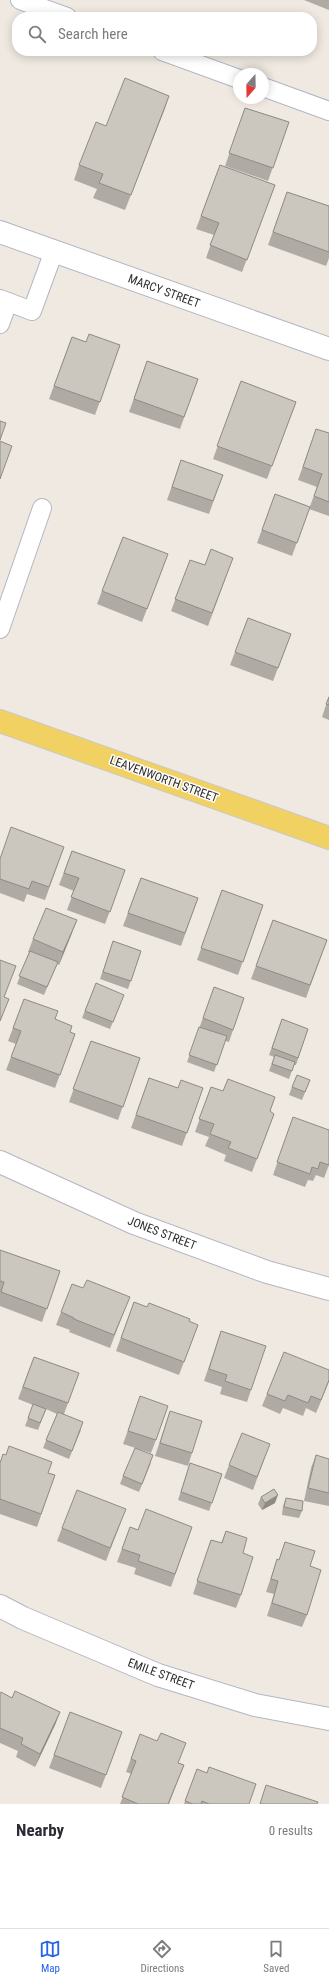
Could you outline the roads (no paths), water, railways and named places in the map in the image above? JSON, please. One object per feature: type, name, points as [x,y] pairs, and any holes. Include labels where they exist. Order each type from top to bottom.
[{"type":"main road","name":"LEAVENWORTH STREET","points":[[0,721],[329,838]]},
{"type":"street","name":"MARCY STREET","points":[[0,232],[329,349]]},
{"type":"street","name":"JONES STREET","points":[[0,1162],[134,1223],[267,1272],[329,1289]]},
{"type":"street","name":"EMILE STREET","points":[[0,1606],[23,1618],[158,1675],[255,1705],[329,1719]]},
{"type":"lane","points":[[20,0],[53,12]]},
{"type":"lane","points":[[176,56],[233,77]]},
{"type":"lane","points":[[269,89],[329,111]]},
{"type":"lane","points":[[0,324],[4,301],[32,311],[54,251]]},
{"type":"lane","points":[[0,630],[42,508]]}]
